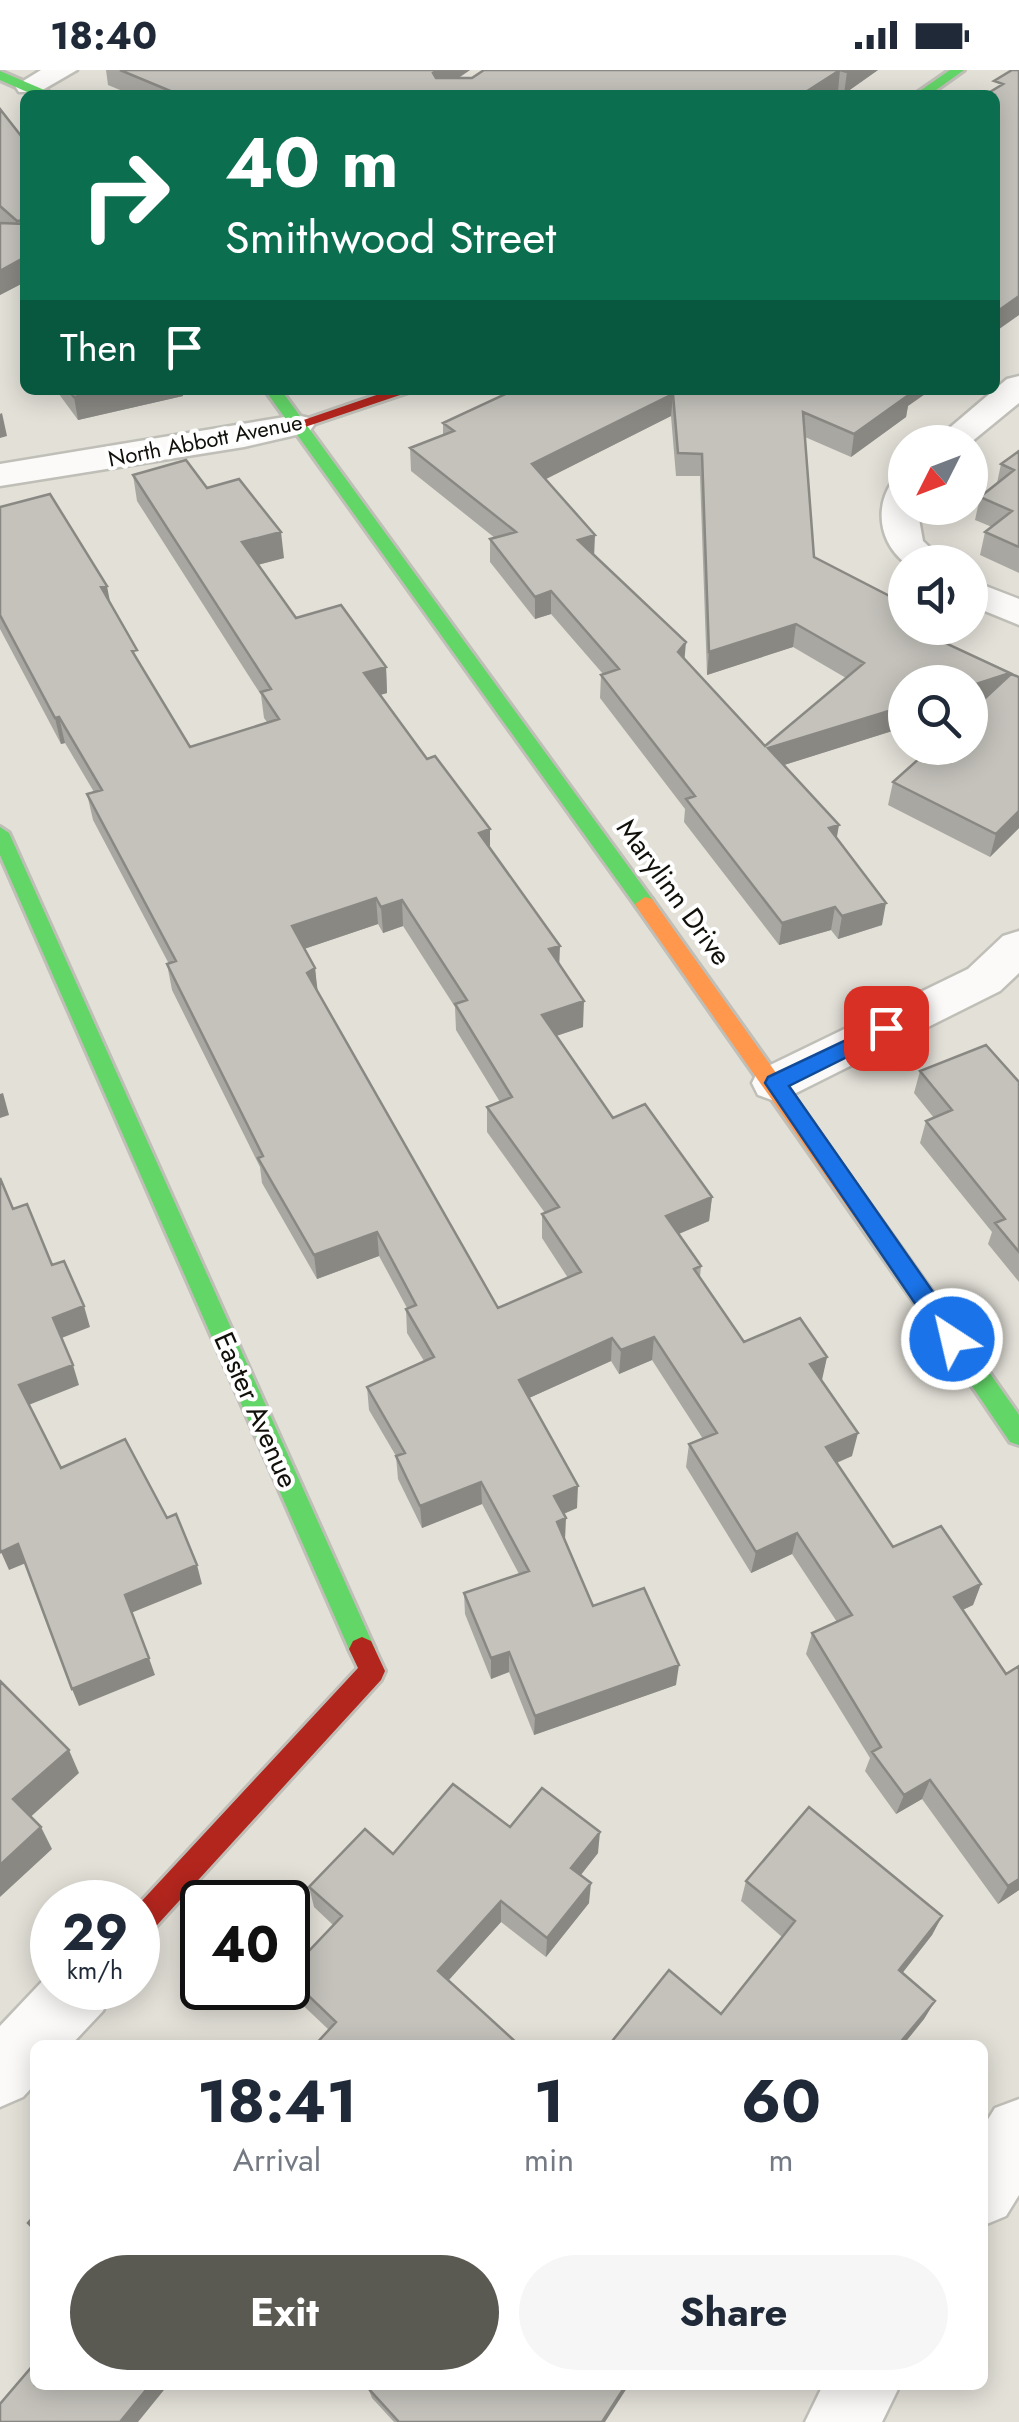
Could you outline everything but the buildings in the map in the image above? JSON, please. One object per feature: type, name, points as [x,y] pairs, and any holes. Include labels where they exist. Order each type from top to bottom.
[{"type":"street","points":[[0,75],[37,90],[64,70]]},
{"type":"street","points":[[928,90],[958,70]]},
{"type":"street","points":[[971,425],[1019,386]]},
{"type":"street","name":"Marylinn Drive","points":[[276,395],[775,1083],[1019,1434]]},
{"type":"street","name":"North Abbott Avenue","points":[[0,475],[244,438],[391,395]]},
{"type":"street","points":[[988,600],[1019,613]]},
{"type":"street","name":"Easter Avenue","points":[[0,832],[372,1670],[160,1901]]},
{"type":"street","points":[[775,1083],[984,980],[1019,946]]},
{"type":"street","points":[[32,2040],[60,2010]]},
{"type":"street","points":[[0,2074],[30,2042]]},
{"type":"street","points":[[988,2182],[1019,2132]]},
{"type":"street","points":[[841,2422],[861,2390]]},
{"type":"traffic: fast","points":[[928,90],[958,70]]},
{"type":"traffic: fast","points":[[0,75],[34,90]]},
{"type":"traffic: fast","points":[[277,395],[645,904]]},
{"type":"traffic: fast","points":[[0,833],[362,1649]]},
{"type":"traffic: fast","points":[[948,1332],[1019,1435]]},
{"type":"traffic: slow","points":[[645,904],[948,1332]]},
{"type":"traffic: jam","points":[[297,425],[391,395]]},
{"type":"traffic: jam","points":[[160,1901],[372,1671],[362,1649]]},
{"type":"route","points":[[886,1028],[775,1083],[952,1339]]}]
